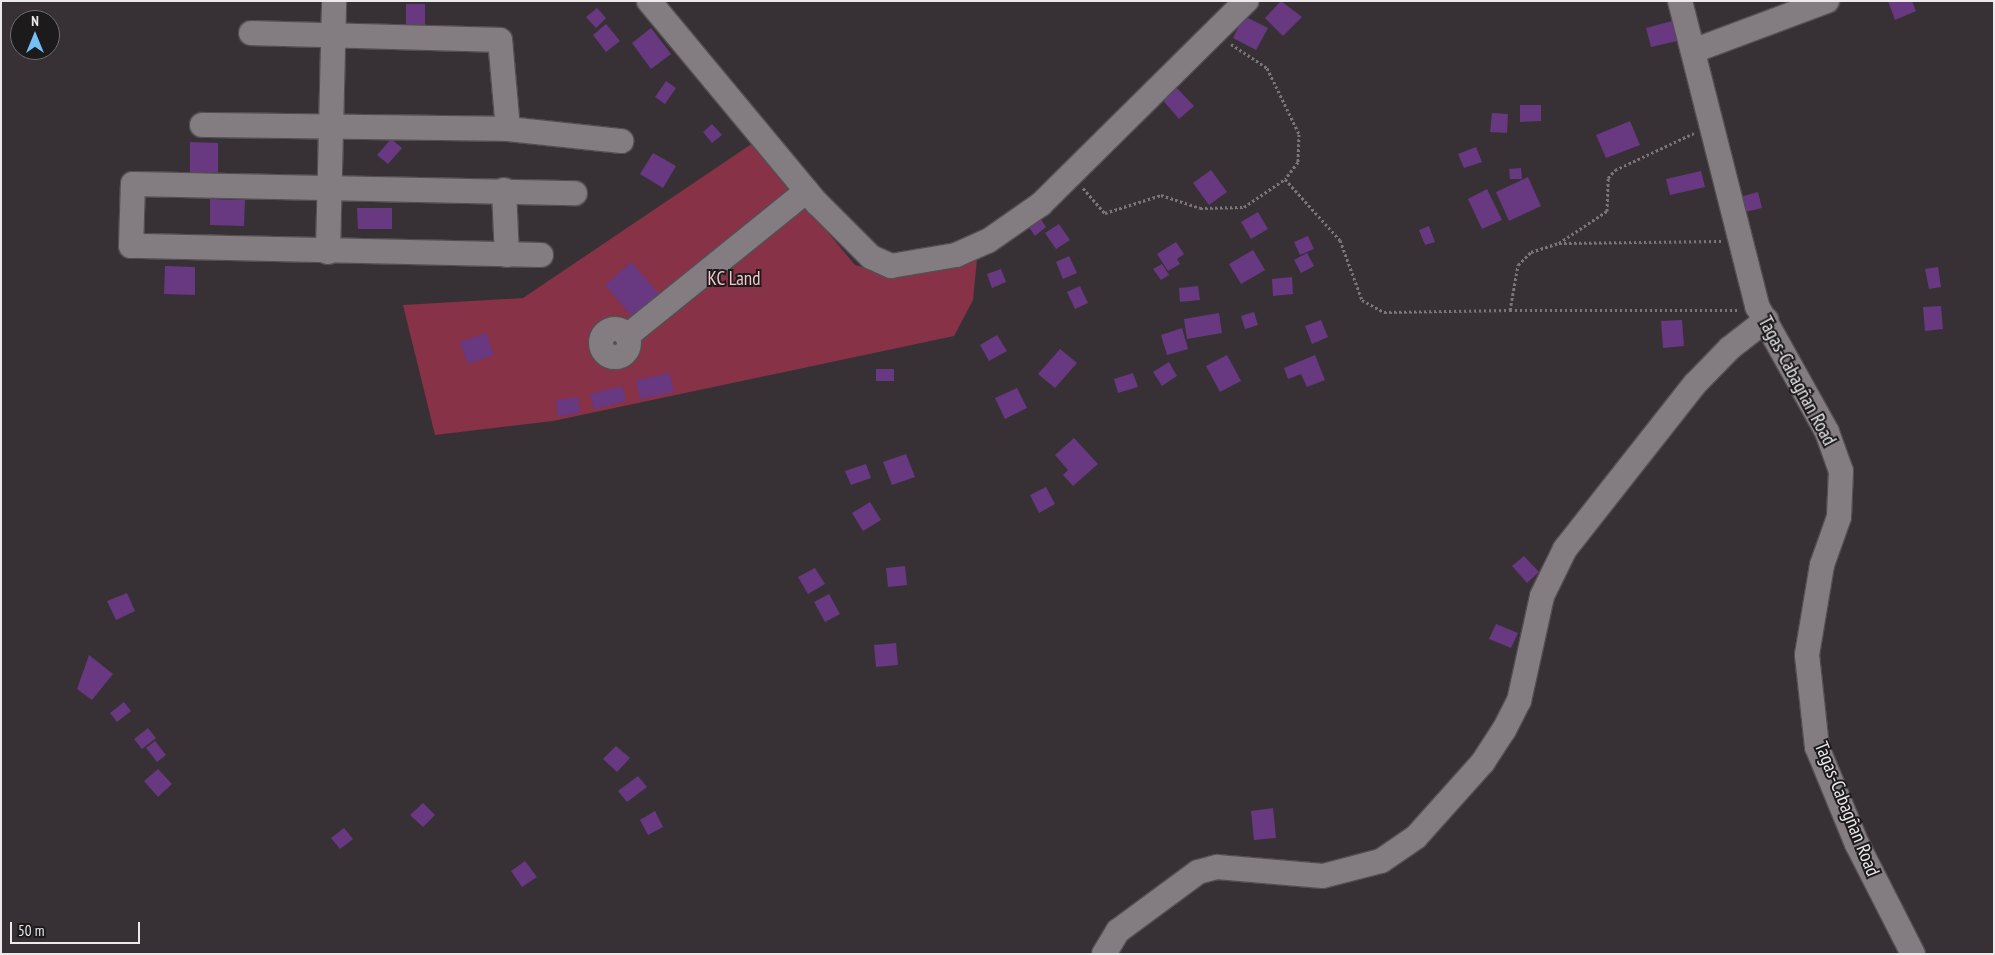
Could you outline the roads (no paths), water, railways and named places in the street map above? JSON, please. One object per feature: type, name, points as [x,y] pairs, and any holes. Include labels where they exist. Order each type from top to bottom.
[{"type":"street","points":[[328,252],[328,126],[334,1]]},
{"type":"street","points":[[649,1],[807,191],[871,257],[891,266],[910,266],[988,241],[1040,204],[1246,1]]},
{"type":"street","name":"Tagas-Cabagñan Road","points":[[1680,1],[1737,241],[1763,315],[1828,432],[1841,471],[1839,517],[1822,565],[1807,655],[1817,747],[1857,844],[1913,954]]},
{"type":"street","points":[[1693,51],[1827,1]]},
{"type":"street","points":[[251,33],[500,40],[508,129]]},
{"type":"street","points":[[202,125],[508,129],[621,141]]},
{"type":"street","points":[[541,256],[131,246],[133,184],[504,190],[575,193]]},
{"type":"street","points":[[504,190],[507,256]]},
{"type":"street","points":[[627,336],[807,191]]},
{"type":"street","points":[[1104,954],[1118,931],[1198,872],[1216,867],[1323,876],[1381,861],[1416,837],[1483,762],[1504,730],[1519,701],[1542,596],[1565,549],[1695,384],[1763,315]]},
{"type":"park label","name":"KC Land","points":[[734,279]]}]
